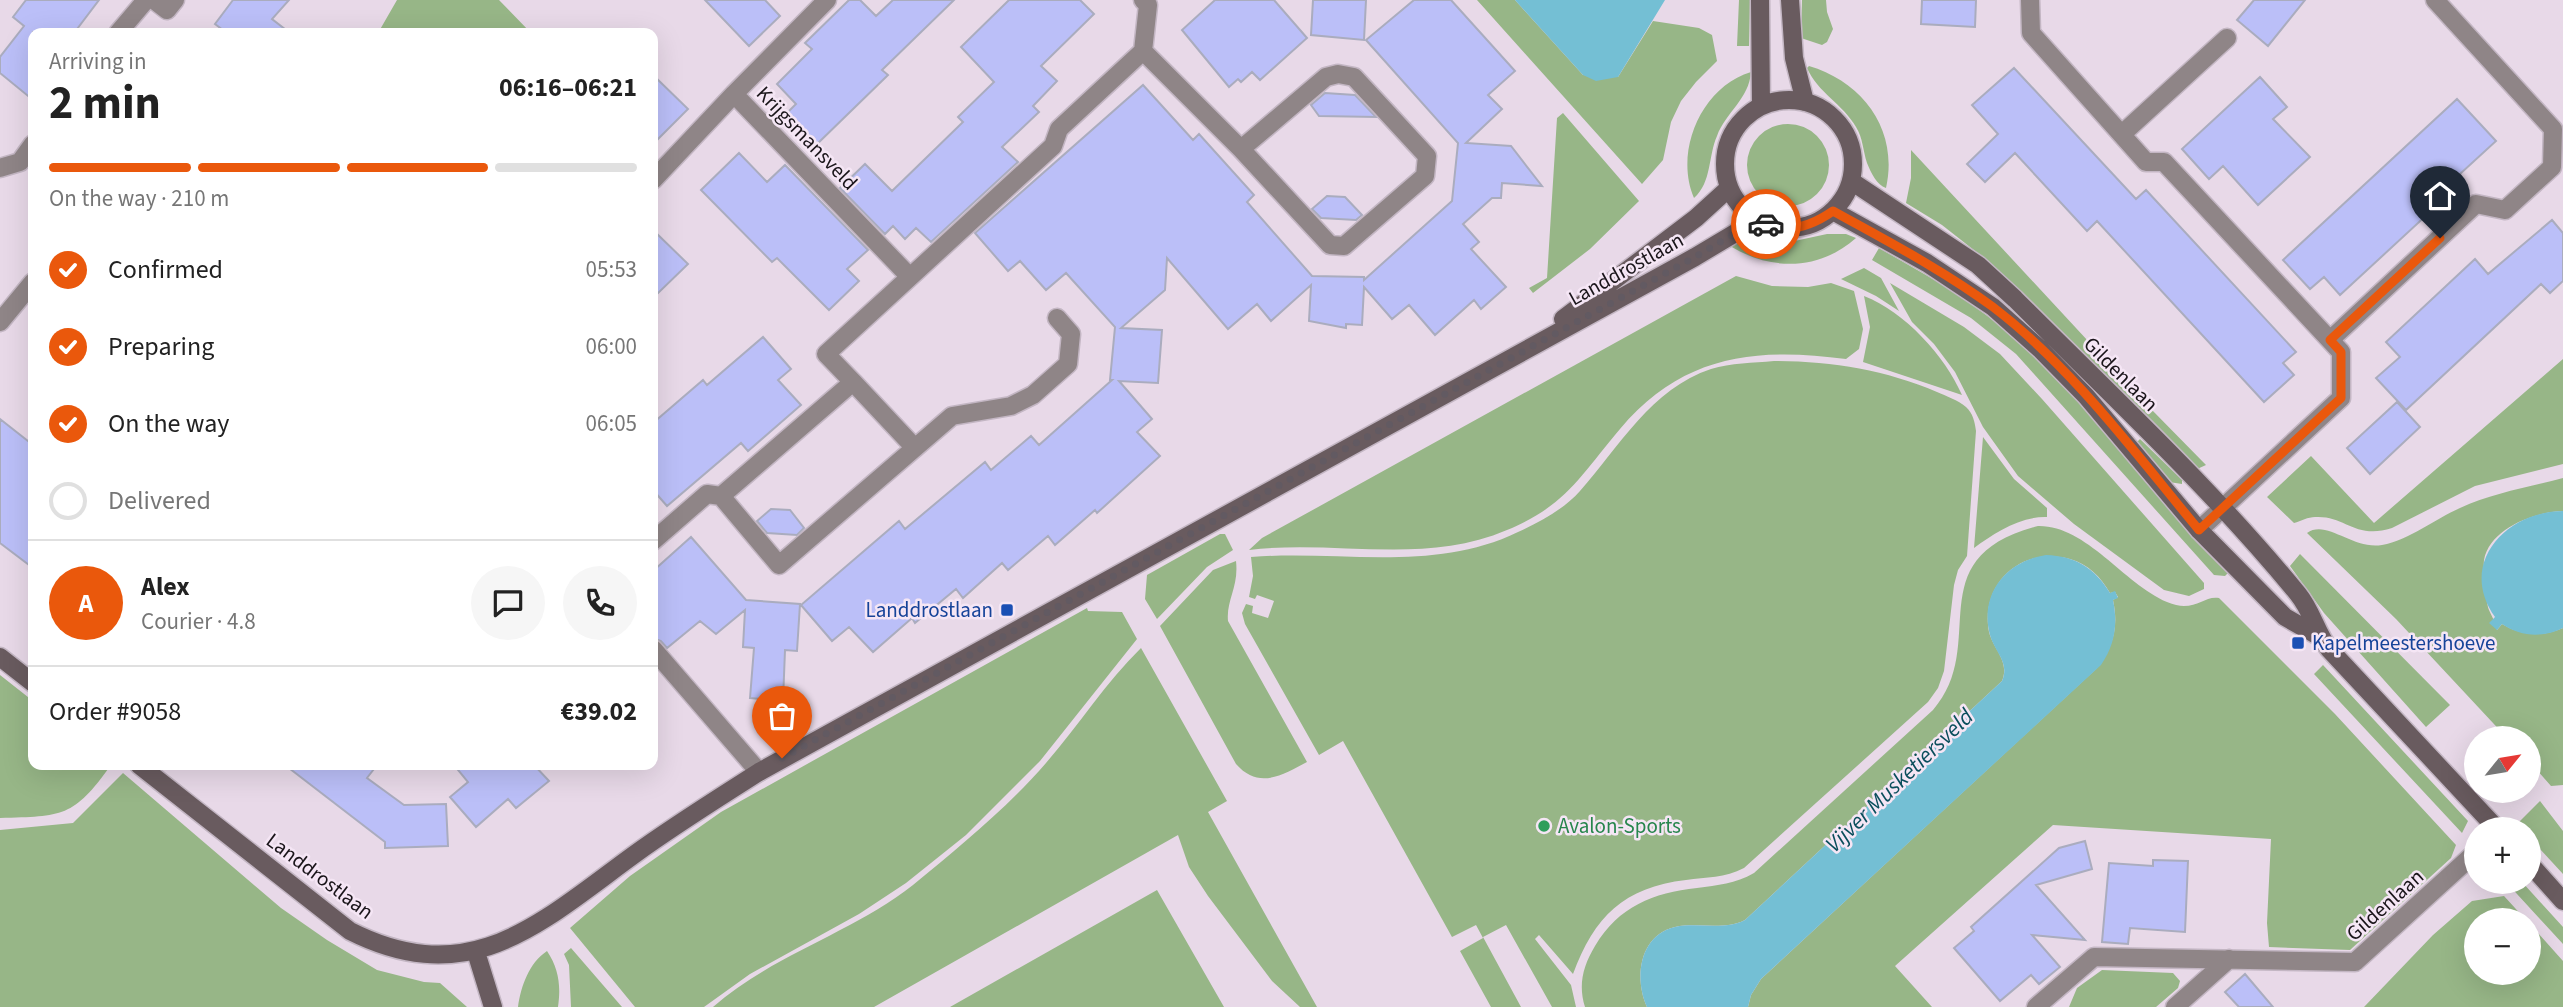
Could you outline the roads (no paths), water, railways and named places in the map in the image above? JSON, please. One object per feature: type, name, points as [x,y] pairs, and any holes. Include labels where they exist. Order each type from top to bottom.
[{"type":"street","points":[[122,28],[146,0]]},
{"type":"street","points":[[154,0],[167,10],[175,0]]},
{"type":"street","name":"Krijgsmansveld","points":[[827,0],[734,94],[910,277]]},
{"type":"street","points":[[915,448],[826,354],[1053,145],[1059,130],[1143,51],[1148,5],[1143,0]]},
{"type":"street","points":[[1760,0],[1761,106]]},
{"type":"street","points":[[1790,0],[1794,58],[1805,102]]},
{"type":"street","points":[[2030,0],[2031,33],[2146,162],[2164,162],[2341,352],[2341,398],[2199,530]]},
{"type":"street","points":[[2330,340],[2476,204],[2505,210],[2552,167],[2558,139],[2553,128],[2435,0]]},
{"type":"street","points":[[2122,134],[2227,38]]},
{"type":"street","points":[[1143,51],[1241,149],[1330,245],[1345,246],[1425,176],[1427,156],[1354,77],[1338,74],[1325,77],[1241,149]]},
{"type":"street","points":[[658,175],[734,94]]},
{"type":"street","points":[[1783,100],[1805,102],[1834,119],[1844,132],[1851,148],[1851,181],[1844,197],[1833,211],[1820,220],[1797,228],[1772,227],[1757,220],[1740,206],[1729,188],[1725,169],[1726,150],[1733,132],[1745,117],[1761,106],[1783,100]]},
{"type":"street","points":[[0,168],[27,167]]},
{"type":"street","name":"Gildenlaan","points":[[1851,181],[1978,265],[2222,509],[2301,597],[2314,617],[2320,637]]},
{"type":"street","name":"Landdrostlaan","points":[[1516,355],[1689,223],[1729,188]]},
{"type":"street","name":"Gildenlaan","points":[[1833,211],[1927,263],[1993,307],[2040,349],[2086,396],[2199,530],[2285,617],[2320,637],[2486,817]]},
{"type":"street","name":"Landdrostlaan","points":[[145,770],[350,931],[375,944],[422,956],[476,952],[539,923],[654,840],[759,772],[1757,220]]},
{"type":"street","points":[[0,322],[28,288]]},
{"type":"street","points":[[658,537],[707,494],[721,496],[779,565],[953,416],[1011,406],[1033,395],[1068,364],[1071,334],[1057,318]]},
{"type":"street","points":[[721,496],[853,382]]},
{"type":"street","points":[[658,655],[759,772]]},
{"type":"street","points":[[0,657],[28,679]]},
{"type":"street","name":"Gildenlaan","points":[[2039,1006],[2094,957],[2355,962],[2464,863]]},
{"type":"street","points":[[2541,876],[2563,901]]},
{"type":"street","points":[[476,952],[493,1007]]},
{"type":"street","points":[[2175,1007],[2229,959]]},
{"type":"water","points":[[1515,0],[1665,0],[1618,77],[1596,81],[1583,75]]},
{"type":"water","points":[[2563,511],[2563,628],[2540,635],[2517,632],[2502,624],[2497,630],[2489,623],[2495,617],[2485,597],[2482,578],[2485,560],[2493,544],[2523,520],[2542,513]]},
{"type":"water","name":"Vijver Musketiersveld","points":[[2046,555],[2066,558],[2083,565],[2098,577],[2110,593],[2115,591],[2118,598],[2113,600],[2114,634],[2101,665],[1761,979],[1751,995],[1748,1007],[1647,1007],[1641,984],[1641,971],[1647,948],[1654,939],[1675,927],[1719,926],[1745,920],[2002,681],[2003,663],[1992,641],[1988,620],[1992,593],[2008,572],[2019,564]]},
{"type":"place","name":"Landdrostlaan","points":[[1007,610]]},
{"type":"place","name":"Kapelmeestershoeve","points":[[2298,643]]},
{"type":"place","name":"Avalon-Sports","points":[[1544,826]]}]
